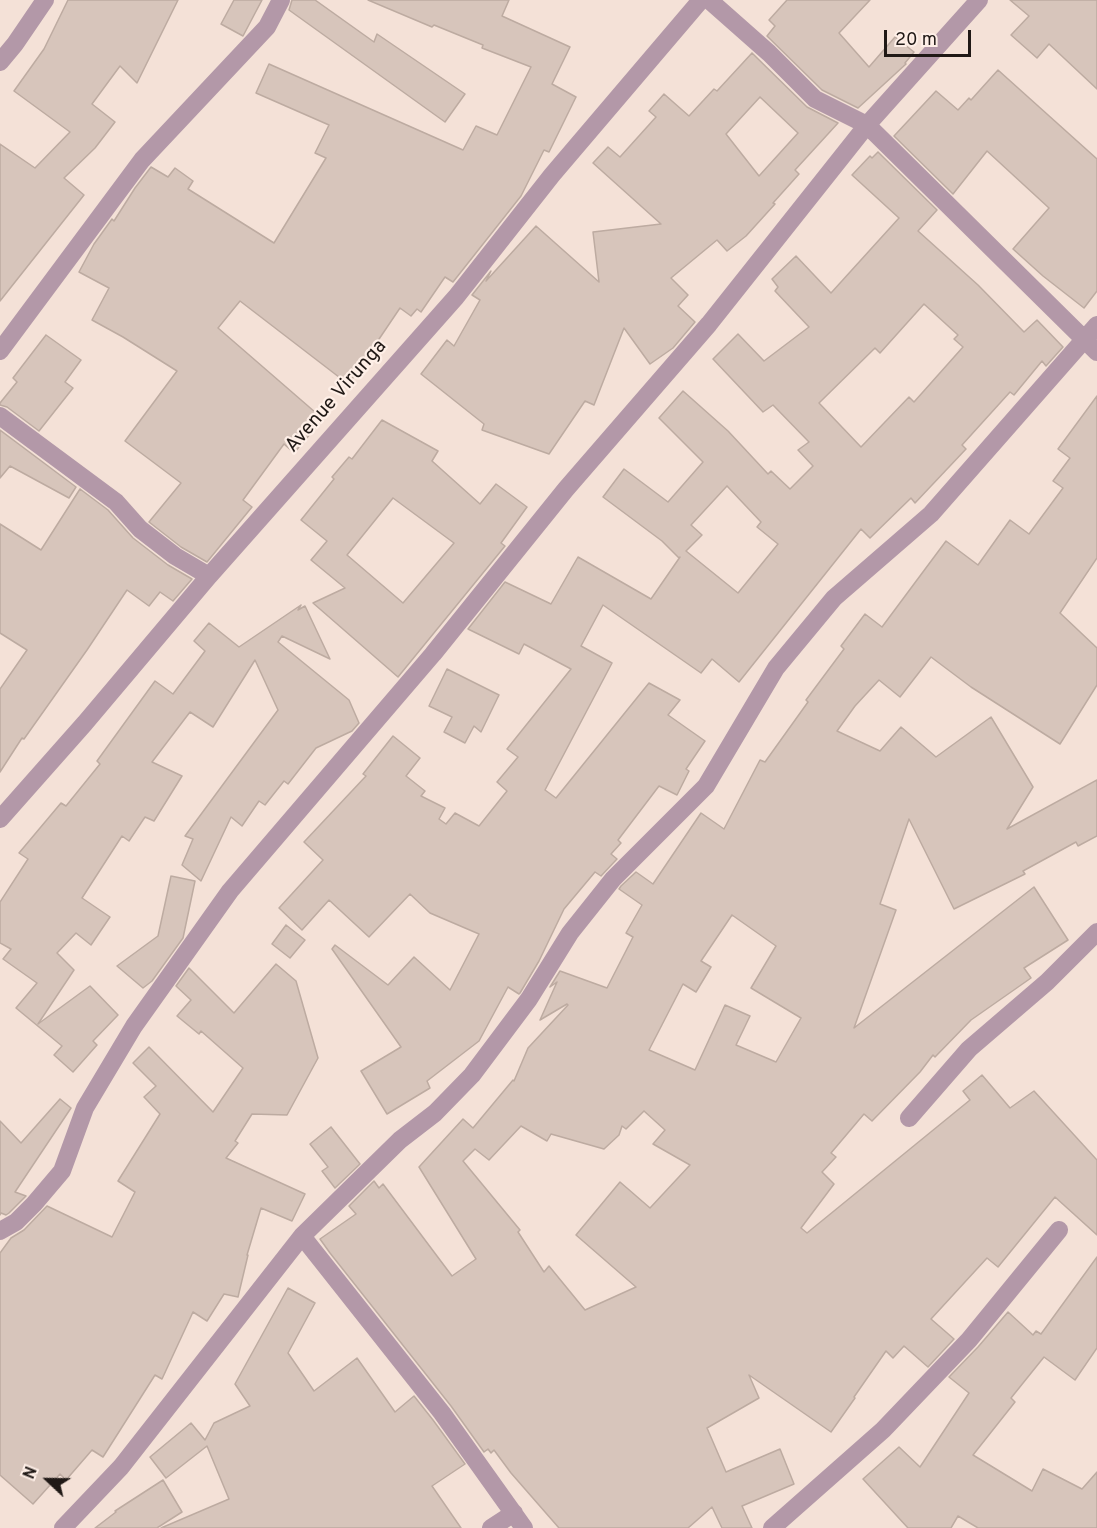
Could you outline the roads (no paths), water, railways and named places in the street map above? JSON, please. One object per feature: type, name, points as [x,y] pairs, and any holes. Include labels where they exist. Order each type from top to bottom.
[{"type":"street","points":[[0,62],[45,0]]},
{"type":"street","points":[[0,351],[142,160],[267,27],[281,0]]},
{"type":"street","name":"Avenue Virunga","points":[[0,819],[456,297],[552,175],[701,0]]},
{"type":"street","points":[[709,0],[769,53],[815,99],[867,125],[1090,346]]},
{"type":"street","points":[[0,1231],[16,1222],[62,1171],[85,1108],[128,1036],[230,891],[433,654],[566,489],[709,324],[867,125],[980,0]]},
{"type":"street","points":[[63,1528],[121,1467],[302,1236],[400,1140],[435,1113],[472,1076],[529,999],[570,933],[606,888],[706,786],[777,668],[834,598],[931,514],[1090,346],[1097,325]]},
{"type":"street","points":[[0,416],[116,502],[140,529],[175,556],[210,576]]},
{"type":"street","points":[[909,1118],[969,1049],[1047,982],[1097,932]]},
{"type":"street","points":[[772,1528],[891,1422],[969,1340],[1059,1230]]},
{"type":"street","points":[[302,1236],[442,1413],[519,1521],[491,1528]]}]
